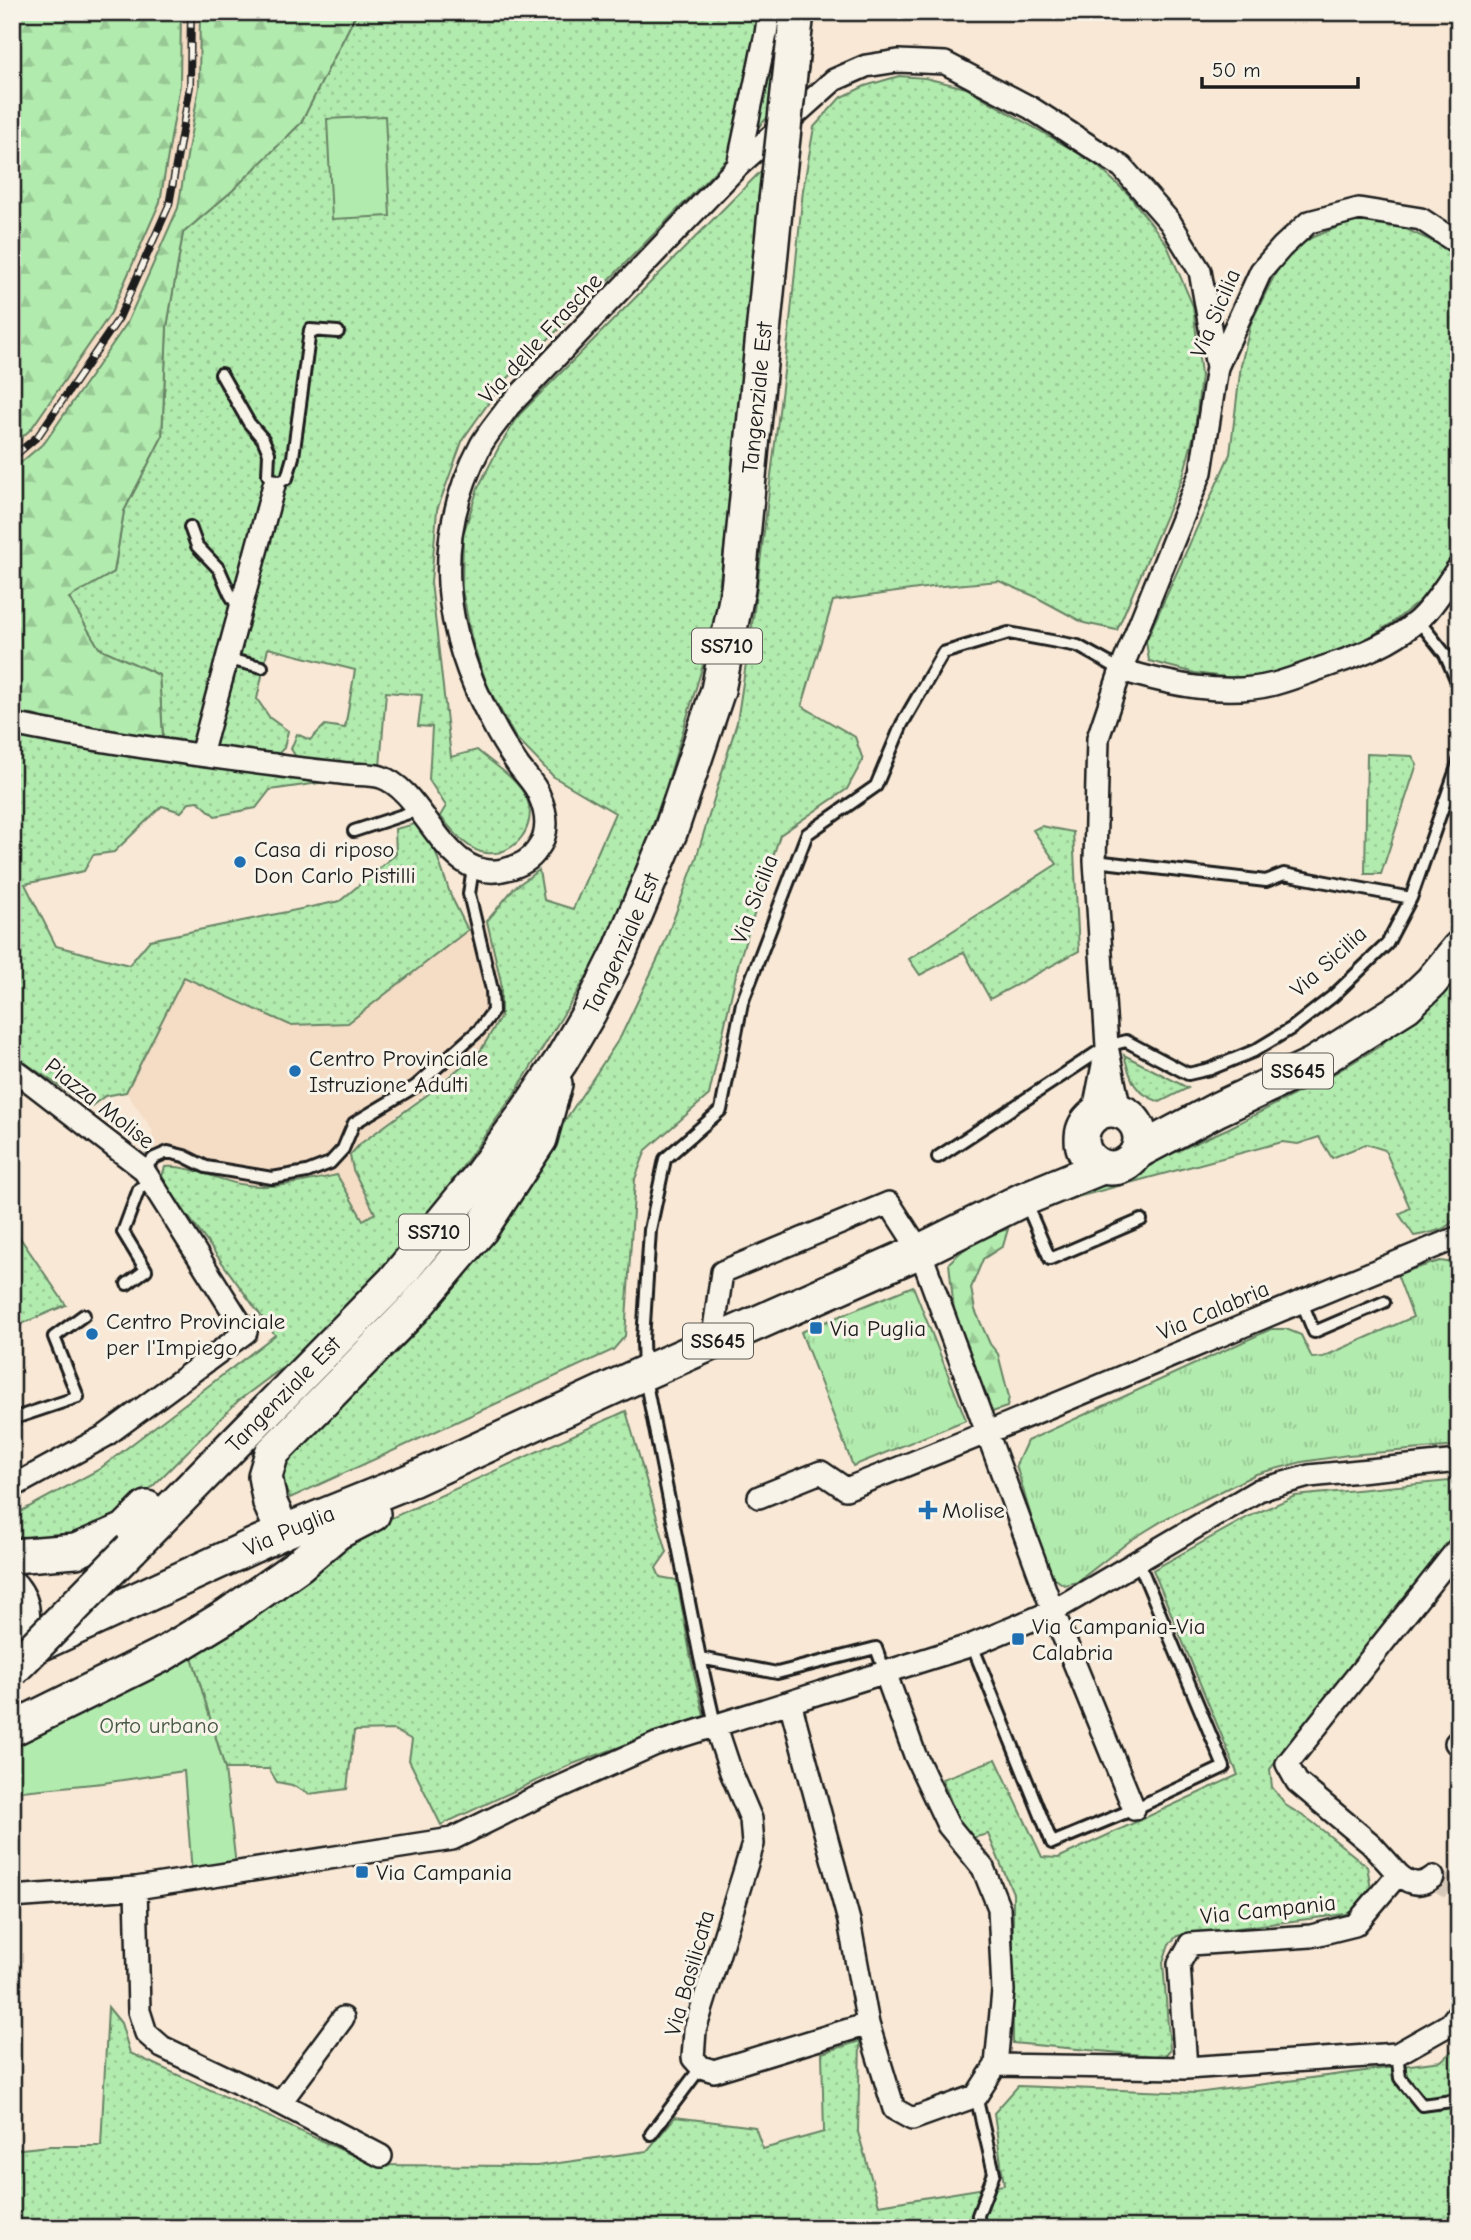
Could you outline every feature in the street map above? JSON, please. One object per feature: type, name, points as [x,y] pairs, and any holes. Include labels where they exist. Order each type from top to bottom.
[{"type":"main road","name":"Tangenziale Est","points":[[12,1670],[394,1281],[480,1176],[561,1060],[589,1013],[620,951],[671,830],[718,690],[738,589],[797,12]]},
{"type":"main road","name":"Via Puglia","points":[[1373,1026],[1459,923]]},
{"type":"main road","name":"Via Puglia","points":[[1024,1199],[1114,1128],[1218,1109],[1312,1065],[1406,1006],[1457,952]]},
{"type":"main road","points":[[283,1532],[270,1503],[265,1476],[272,1453],[416,1306],[481,1229],[540,1139],[561,1060]]},
{"type":"main road","name":"Via Puglia","points":[[12,1657],[283,1532],[412,1480],[644,1373],[920,1251],[1024,1199],[1102,1167],[1116,1168],[1128,1162],[1114,1128]]},
{"type":"main road","points":[[12,1556],[76,1551],[125,1530],[212,1445],[287,1388]]},
{"type":"main road","points":[[12,1729],[162,1655],[228,1615],[299,1565],[338,1532],[390,1506],[412,1480]]},
{"type":"main road","points":[[12,1641],[20,1631],[23,1618],[17,1594]]},
{"type":"street","points":[[738,166],[769,12]]},
{"type":"street","name":"Via delle Frasche","points":[[473,868],[496,873],[521,865],[537,852],[544,837],[547,816],[538,792],[494,726],[467,674],[453,625],[447,577],[452,531],[462,492],[482,444],[509,406],[738,166],[834,80],[866,66],[898,61],[945,63],[1031,108],[1122,167],[1170,222],[1200,271],[1217,367]]},
{"type":"street","name":"Via Sicilia","points":[[1114,1128],[1095,861],[1098,738],[1121,670],[1202,472],[1217,367],[1261,271],[1309,222],[1359,209],[1421,219],[1459,244]]},
{"type":"street","points":[[201,755],[274,485]]},
{"type":"street","name":"Via Sicilia","points":[[1121,670],[1155,680],[1211,689],[1250,689],[1274,684],[1358,656],[1392,639],[1418,620],[1459,566]]},
{"type":"street","points":[[12,724],[87,739],[382,777],[400,789],[451,851],[473,868]]},
{"type":"street","points":[[1419,974],[1446,949],[1457,952]]},
{"type":"street","name":"Piazza Molise","points":[[12,1068],[147,1175],[246,1332],[106,1436],[12,1487]]},
{"type":"street","points":[[712,1344],[722,1272],[889,1203],[920,1251],[1053,1611],[1135,1809]]},
{"type":"street","name":"Via Calabria","points":[[759,1497],[821,1472],[846,1489],[989,1434],[1301,1300],[1459,1237]]},
{"type":"street","points":[[12,1897],[136,1888],[453,1839],[531,1800],[656,1744],[972,1645],[1053,1611],[1259,1490],[1309,1476],[1459,1461]]},
{"type":"street","points":[[1433,1878],[1424,1884],[1407,1882],[1371,1844],[1297,1782],[1287,1764],[1459,1547]]},
{"type":"street","points":[[790,1702],[849,1921],[868,2024],[894,2109],[912,2119],[976,2096],[996,2065],[1003,1991],[999,1908],[983,1868],[948,1825],[915,1755],[884,1672]]},
{"type":"street","name":"Via Basilicata","points":[[715,1724],[751,1819],[753,1844],[695,2030],[693,2058],[701,2067],[714,2071],[868,2024]]},
{"type":"street","points":[[1459,1740],[1456,1743],[1459,1745]]},
{"type":"street","name":"Via Campania","points":[[1186,2068],[1179,1964],[1190,1944],[1311,1936],[1355,1925],[1398,1874]]},
{"type":"street","points":[[136,1888],[139,2011],[146,2033],[162,2047],[381,2156]]},
{"type":"street","points":[[996,2065],[1186,2068],[1397,2054],[1450,2024],[1459,2012]]},
{"type":"street","points":[[279,2103],[343,2018]]},
{"type":"lane","points":[[221,374],[249,423],[263,439],[269,453],[268,475],[274,485],[286,478],[293,457],[310,330],[338,332]]},
{"type":"lane","points":[[190,527],[197,546],[219,569],[240,610]]},
{"type":"lane","points":[[1418,620],[1445,654],[1459,686]]},
{"type":"lane","name":"Via Sicilia","points":[[644,1373],[643,1340],[650,1230],[665,1159],[722,1110],[742,1003],[807,834],[876,786],[902,724],[943,653],[1009,633],[1078,646],[1121,670]]},
{"type":"lane","points":[[227,659],[262,667]]},
{"type":"lane","name":"Via Sicilia","points":[[1107,1046],[1126,1041],[1188,1074],[1210,1069],[1254,1051],[1292,1028],[1333,996],[1387,944],[1411,898],[1459,761]]},
{"type":"lane","points":[[354,831],[418,810]]},
{"type":"lane","name":"Via Sicilia","points":[[1095,861],[1266,881],[1284,874],[1411,898]]},
{"type":"lane","points":[[147,1175],[154,1158],[168,1152],[184,1156],[206,1167],[272,1178],[307,1172],[330,1163],[343,1149],[354,1123],[416,1086],[479,1030],[494,1011],[492,990],[469,894],[473,868]]},
{"type":"lane","points":[[938,1157],[1107,1046]]},
{"type":"lane","name":"Piazza Molise","points":[[127,1284],[146,1270],[123,1232],[147,1175]]},
{"type":"lane","points":[[1024,1199],[1050,1259],[1142,1220]]},
{"type":"lane","points":[[1301,1300],[1314,1332],[1384,1302]]},
{"type":"lane","points":[[12,1419],[78,1397],[54,1337],[84,1315]]},
{"type":"lane","points":[[644,1373],[699,1658],[715,1724]]},
{"type":"lane","points":[[972,1645],[1052,1843],[1135,1809],[1224,1767],[1138,1561]]},
{"type":"lane","points":[[699,1658],[777,1673],[876,1648],[884,1672]]},
{"type":"lane","points":[[1397,2054],[1400,2078],[1422,2105],[1459,2100]]},
{"type":"lane","points":[[651,2134],[701,2067]]},
{"type":"lane","points":[[976,2096],[994,2174],[978,2215],[979,2228]]},
{"type":"shaded area","points":[[181,12],[200,12],[199,87],[178,208],[127,323],[45,442],[12,470],[12,446],[31,429],[111,313],[160,202],[180,85]]},
{"type":"shaded area","name":"Centro Provinciale Istruzione Adulti","points":[[487,921],[501,982],[501,1016],[481,1050],[360,1143],[350,1155],[353,1170],[375,1213],[363,1220],[337,1175],[271,1187],[240,1185],[179,1166],[165,1167],[154,1146],[152,1129],[126,1092],[184,977],[290,1025],[348,1023],[468,930]]},
{"type":"green space","points":[[12,12],[181,12],[180,85],[160,202],[111,313],[31,429],[12,446]]},
{"type":"green space","points":[[200,12],[356,14],[301,123],[232,191],[183,233],[167,327],[162,437],[124,511],[114,572],[69,598],[99,648],[159,675],[163,737],[67,726],[33,715],[12,713],[12,470],[45,442],[127,323],[178,208],[199,87]]},
{"type":"green space","points":[[359,12],[780,12],[768,117],[604,285],[502,384],[463,439],[437,510],[431,582],[451,757],[477,750],[518,785],[530,809],[527,829],[522,837],[515,845],[497,853],[486,853],[472,848],[460,839],[440,816],[446,806],[429,780],[432,727],[418,726],[422,695],[386,692],[380,767],[298,760],[291,749],[297,734],[310,740],[325,725],[345,728],[355,670],[268,648],[257,699],[270,718],[288,731],[284,748],[274,758],[163,737],[159,675],[99,648],[68,598],[114,572],[124,511],[162,437],[167,327],[183,233],[232,191],[301,123]]},
{"type":"green space","points":[[899,76],[925,78],[966,88],[1092,161],[1128,194],[1166,243],[1193,306],[1201,375],[1195,431],[1183,476],[1117,630],[1084,623],[999,581],[833,601],[802,706],[855,737],[863,760],[847,789],[780,835],[739,961],[709,1095],[646,1150],[635,1179],[625,1336],[613,1350],[290,1498],[278,1475],[290,1453],[312,1437],[427,1321],[515,1196],[621,1036],[661,952],[696,859],[737,722],[754,611],[789,332],[803,190],[814,127],[840,98],[865,86]]},
{"type":"green space","points":[[385,116],[390,216],[332,219],[327,119]]},
{"type":"green space","points":[[765,167],[734,471],[716,611],[708,648],[666,787],[639,865],[595,963],[515,1093],[401,1253],[290,1362],[238,1401],[127,1512],[83,1540],[12,1546],[12,1516],[98,1470],[275,1335],[161,1179],[165,1167],[184,1168],[251,1186],[288,1184],[337,1175],[363,1220],[375,1213],[353,1170],[350,1155],[360,1144],[427,1095],[481,1050],[501,1016],[501,982],[487,921],[514,888],[539,870],[544,900],[573,909],[615,813],[554,777],[515,737],[488,687],[472,641],[462,589],[463,535],[478,488],[520,414]]},
{"type":"green space","points":[[1356,220],[1397,225],[1445,247],[1459,261],[1459,550],[1422,599],[1392,623],[1349,650],[1286,671],[1239,679],[1195,673],[1149,661],[1146,641],[1230,454],[1241,365],[1251,323],[1286,254],[1313,237]]},
{"type":"green space","points":[[12,734],[333,781],[270,790],[256,808],[215,816],[198,801],[190,802],[181,812],[162,806],[114,852],[93,855],[84,871],[25,884],[56,946],[129,965],[150,940],[340,901],[396,854],[395,829],[415,824],[434,847],[451,896],[468,930],[348,1023],[290,1025],[184,977],[126,1092],[105,1096],[90,1107],[12,1054]]},
{"type":"green space","points":[[1367,754],[1412,756],[1417,764],[1381,874],[1365,874]]},
{"type":"green space","points":[[1041,826],[1073,832],[1079,951],[990,999],[964,952],[920,975],[909,959],[1057,864],[1033,830]]},
{"type":"green space","points":[[1459,968],[1459,1210],[1447,1226],[1435,1232],[1414,1236],[1399,1214],[1410,1208],[1385,1150],[1366,1144],[1332,1158],[1319,1137],[1298,1144],[1282,1142],[1070,1199],[1229,1128],[1325,1079],[1380,1046]]},
{"type":"green space","points":[[1124,1055],[1188,1088],[1160,1102],[1151,1098],[1134,1084]]},
{"type":"green space","points":[[12,1226],[66,1305],[12,1328]]},
{"type":"green space","points":[[1008,1229],[1003,1246],[983,1259],[971,1288],[975,1310],[990,1344],[998,1354],[1009,1397],[1007,1407],[992,1412],[981,1395],[975,1365],[955,1320],[949,1263],[976,1242]]},
{"type":"green space","points":[[1440,1261],[1454,1263],[1459,1269],[1459,1446],[1348,1455],[1302,1462],[1256,1474],[1167,1518],[1131,1540],[1077,1582],[1064,1585],[1051,1576],[1016,1465],[1027,1441],[1271,1329],[1286,1329],[1301,1335],[1312,1358],[1323,1357],[1413,1317],[1397,1274]]},
{"type":"green space","points":[[913,1286],[966,1420],[853,1466],[801,1332]]},
{"type":"green space","points":[[626,1411],[667,1552],[656,1568],[660,1577],[677,1580],[704,1716],[570,1765],[441,1825],[409,1760],[412,1740],[394,1730],[354,1731],[347,1789],[309,1794],[292,1785],[277,1782],[269,1769],[225,1769],[190,1650],[352,1536]]},
{"type":"green space","points":[[1459,1480],[1459,1534],[1270,1769],[1272,1787],[1287,1806],[1311,1821],[1367,1866],[1371,1889],[1360,1906],[1346,1914],[1177,1936],[1169,1944],[1163,1962],[1170,2050],[1164,2057],[1013,2043],[1013,1893],[988,1834],[972,1838],[962,1829],[942,1779],[996,1759],[1042,1857],[1058,1858],[1238,1775],[1153,1570],[1248,1517],[1295,1496]]},
{"type":"green space","name":"Orto urbano","points":[[190,1650],[225,1769],[236,1866],[192,1873],[184,1771],[12,1792],[12,1743]]},
{"type":"green space","points":[[108,2007],[121,2023],[130,2053],[374,2165],[537,2166],[647,2151],[675,2117],[755,2127],[763,2149],[824,2132],[822,2053],[860,2041],[858,2132],[879,2205],[1004,2185],[994,2113],[1018,2086],[1196,2093],[1441,2061],[1459,2045],[1459,2228],[12,2228],[12,2150],[50,2146],[101,2146]]},
{"type":"tunnel","points":[[1433,1877],[1459,1895]]},
{"type":"railway","points":[[12,458],[38,436],[119,318],[169,205],[190,86],[191,12]]},
{"type":"place","name":"Casa di riposo Don Carlo Pistilli","points":[[240,862]]},
{"type":"place","name":"Centro Provinciale Istruzione Adulti","points":[[295,1071]]},
{"type":"place","name":"Via Puglia","points":[[816,1328]]},
{"type":"place","name":"Centro Provinciale per l'Impiego","points":[[92,1334]]},
{"type":"place","name":"Molise","points":[[928,1510]]},
{"type":"place","name":"Via Campania-Via Calabria","points":[[1018,1639]]},
{"type":"place","name":"Via Campania","points":[[362,1872]]}]
